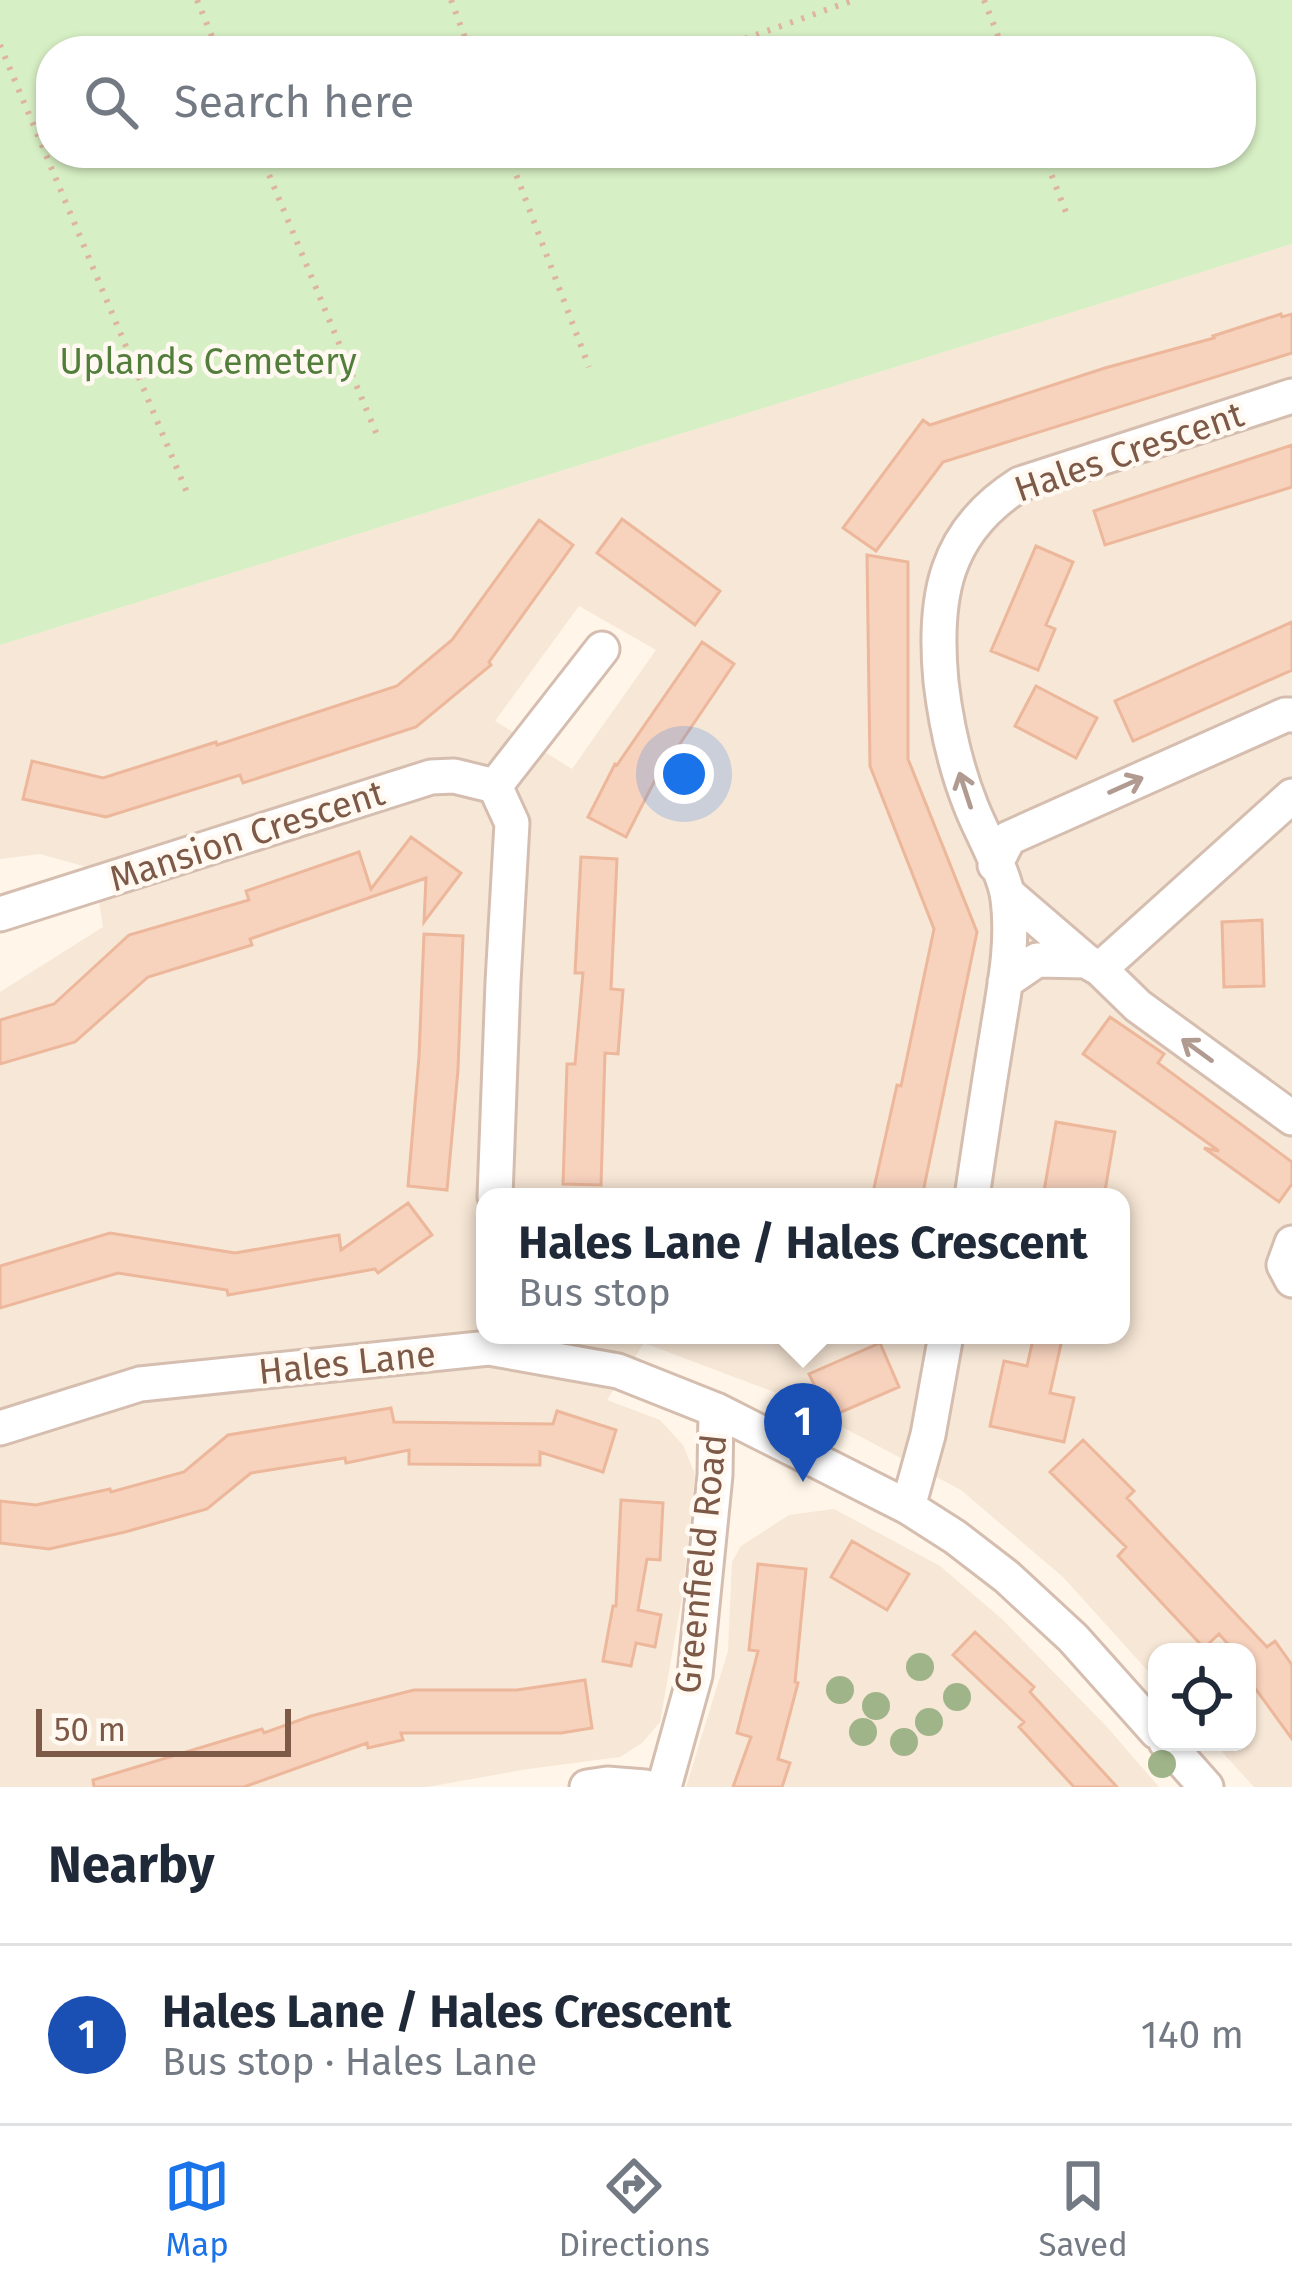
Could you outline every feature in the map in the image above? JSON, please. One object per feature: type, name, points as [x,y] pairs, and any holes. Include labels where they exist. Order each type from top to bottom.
[{"type":"street","name":"Hales Crescent","points":[[973,1188],[1010,939],[1001,879],[951,745],[938,646],[942,587],[962,539],[996,499],[1020,484],[1292,396]]},
{"type":"street","points":[[495,1188],[512,823],[495,786],[602,649]]},
{"type":"street","points":[[1292,715],[1009,838],[1001,879],[1138,1006],[1292,1118]]},
{"type":"street","name":"Mansion Crescent","points":[[0,914],[431,777],[454,776],[495,786]]},
{"type":"street","points":[[1005,982],[1037,960],[1109,963],[1292,796]]},
{"type":"street","points":[[1292,1243],[1284,1265],[1292,1280]]},
{"type":"street","name":"Hales Lane","points":[[0,1429],[140,1384],[476,1344]]},
{"type":"street","name":"Hales Lane","points":[[498,1344],[619,1371],[716,1410],[908,1507],[1007,1577],[1073,1638],[1148,1722]]},
{"type":"street","points":[[908,1507],[928,1436],[944,1344]]},
{"type":"street","name":"Greenfield Road","points":[[664,1787],[695,1675],[715,1475],[716,1410]]},
{"type":"street","points":[[1174,1751],[1206,1787]]},
{"type":"street","points":[[587,1787],[646,1787]]},
{"type":"path","points":[[197,0],[212,36]]},
{"type":"path","points":[[451,0],[464,36]]},
{"type":"path","points":[[753,36],[854,0]]},
{"type":"path","points":[[984,0],[998,36]]},
{"type":"path","points":[[0,45],[36,131]]},
{"type":"path","points":[[51,168],[188,495]]},
{"type":"path","points":[[266,168],[377,435]]},
{"type":"path","points":[[514,168],[590,367]]},
{"type":"path","points":[[1049,168],[1067,215]]},
{"type":"shaded area","points":[[1292,244],[1292,1787],[1254,1787],[1221,1751],[1256,1751],[1256,1643],[1148,1643],[1148,1671],[1063,1577],[961,1490],[782,1395],[647,1344],[1130,1344],[1130,1188],[476,1188],[476,1344],[643,1344],[607,1400],[660,1420],[683,1445],[695,1474],[683,1592],[660,1722],[642,1743],[620,1757],[427,1787],[0,1787],[0,992],[103,927],[94,869],[40,854],[0,859],[0,645]],"holes":[[[579,606],[656,650],[572,769],[495,721]]]},
{"type":"shaded area","points":[[834,1509],[940,1566],[1003,1620],[1159,1787],[686,1787],[728,1651],[732,1562],[741,1546],[789,1515]]},
{"type":"green space","name":"Uplands Cemetery","points":[[0,0],[1292,0],[1292,244],[0,645]]},
{"type":"building","points":[[1292,314],[1292,353],[943,462],[876,551],[843,528],[923,420],[930,425]]},
{"type":"building","points":[[1292,445],[1292,487],[1105,545],[1094,511]]},
{"type":"building","points":[[622,519],[720,591],[695,625],[597,553]]},
{"type":"building","points":[[539,520],[573,545],[491,665],[416,727],[243,783],[240,775],[106,817],[23,799],[32,761],[103,778],[397,686],[452,640]]},
{"type":"building","points":[[1036,546],[1073,562],[1046,625],[1055,629],[1038,670],[991,651]]},
{"type":"building","points":[[867,555],[908,562],[908,759],[977,932],[924,1188],[874,1188],[934,929],[870,766]]},
{"type":"building","points":[[1292,622],[1292,670],[1133,741],[1115,701]]},
{"type":"building","points":[[702,642],[734,664],[654,782],[626,837],[588,817],[615,764]]},
{"type":"building","points":[[1036,686],[1097,718],[1076,758],[1015,726]]},
{"type":"building","points":[[411,837],[461,873],[424,922],[426,878],[250,939],[252,945],[148,977],[75,1042],[0,1064],[0,1020],[54,1004],[129,935],[249,900],[246,891],[359,852],[371,889]]},
{"type":"building","points":[[581,857],[617,859],[611,989],[623,990],[618,1054],[605,1053],[601,1185],[563,1184],[567,1064],[575,1064],[583,973],[575,973]]},
{"type":"building","points":[[1262,920],[1264,986],[1224,987],[1222,922]]},
{"type":"building","points":[[424,934],[463,936],[447,1190],[408,1186]]},
{"type":"building","points":[[1110,1017],[1164,1054],[1158,1063],[1292,1162],[1292,1184],[1279,1202],[1204,1148],[1219,1151],[1083,1054]]},
{"type":"building","points":[[1056,1122],[1115,1132],[1106,1188],[1045,1188]]},
{"type":"building","points":[[408,1203],[432,1235],[378,1273],[375,1269],[228,1295],[227,1290],[118,1273],[0,1308],[0,1266],[110,1233],[235,1253],[339,1235],[341,1250]]},
{"type":"building","points":[[880,1344],[899,1387],[839,1413],[830,1393],[820,1397],[809,1374]]},
{"type":"building","points":[[1032,1344],[1061,1344],[1050,1393],[1074,1398],[1064,1442],[990,1426],[1004,1361],[1027,1366]]},
{"type":"building","points":[[391,1408],[394,1422],[553,1424],[557,1411],[616,1430],[603,1472],[540,1452],[540,1465],[409,1464],[409,1450],[346,1463],[345,1458],[251,1473],[207,1509],[125,1532],[49,1549],[0,1543],[0,1501],[36,1505],[111,1492],[184,1472],[228,1435]]},
{"type":"building","points":[[1083,1440],[1134,1491],[1127,1498],[1267,1647],[1275,1641],[1292,1665],[1292,1739],[1256,1689],[1256,1643],[1227,1643],[1219,1634],[1209,1643],[1199,1643],[1118,1556],[1126,1547],[1050,1472]]},
{"type":"building","points":[[621,1500],[663,1503],[660,1560],[647,1559],[638,1610],[661,1615],[655,1647],[636,1643],[631,1666],[603,1661],[616,1606]]},
{"type":"building","points":[[852,1541],[909,1574],[887,1610],[831,1577]]},
{"type":"building","points":[[758,1564],[806,1569],[798,1683],[778,1759],[790,1763],[782,1787],[733,1787],[751,1737],[737,1733],[758,1651],[749,1650]]},
{"type":"building","points":[[975,1632],[1034,1687],[1030,1692],[1117,1787],[1074,1787],[1019,1727],[1024,1722],[953,1655]]},
{"type":"building","points":[[585,1680],[592,1728],[561,1733],[401,1733],[403,1740],[368,1748],[367,1743],[244,1787],[94,1787],[93,1780],[414,1690],[517,1690]]},
{"type":"place","name":"Hales Lane / Hales Crescent","points":[[803,1482]]}]
